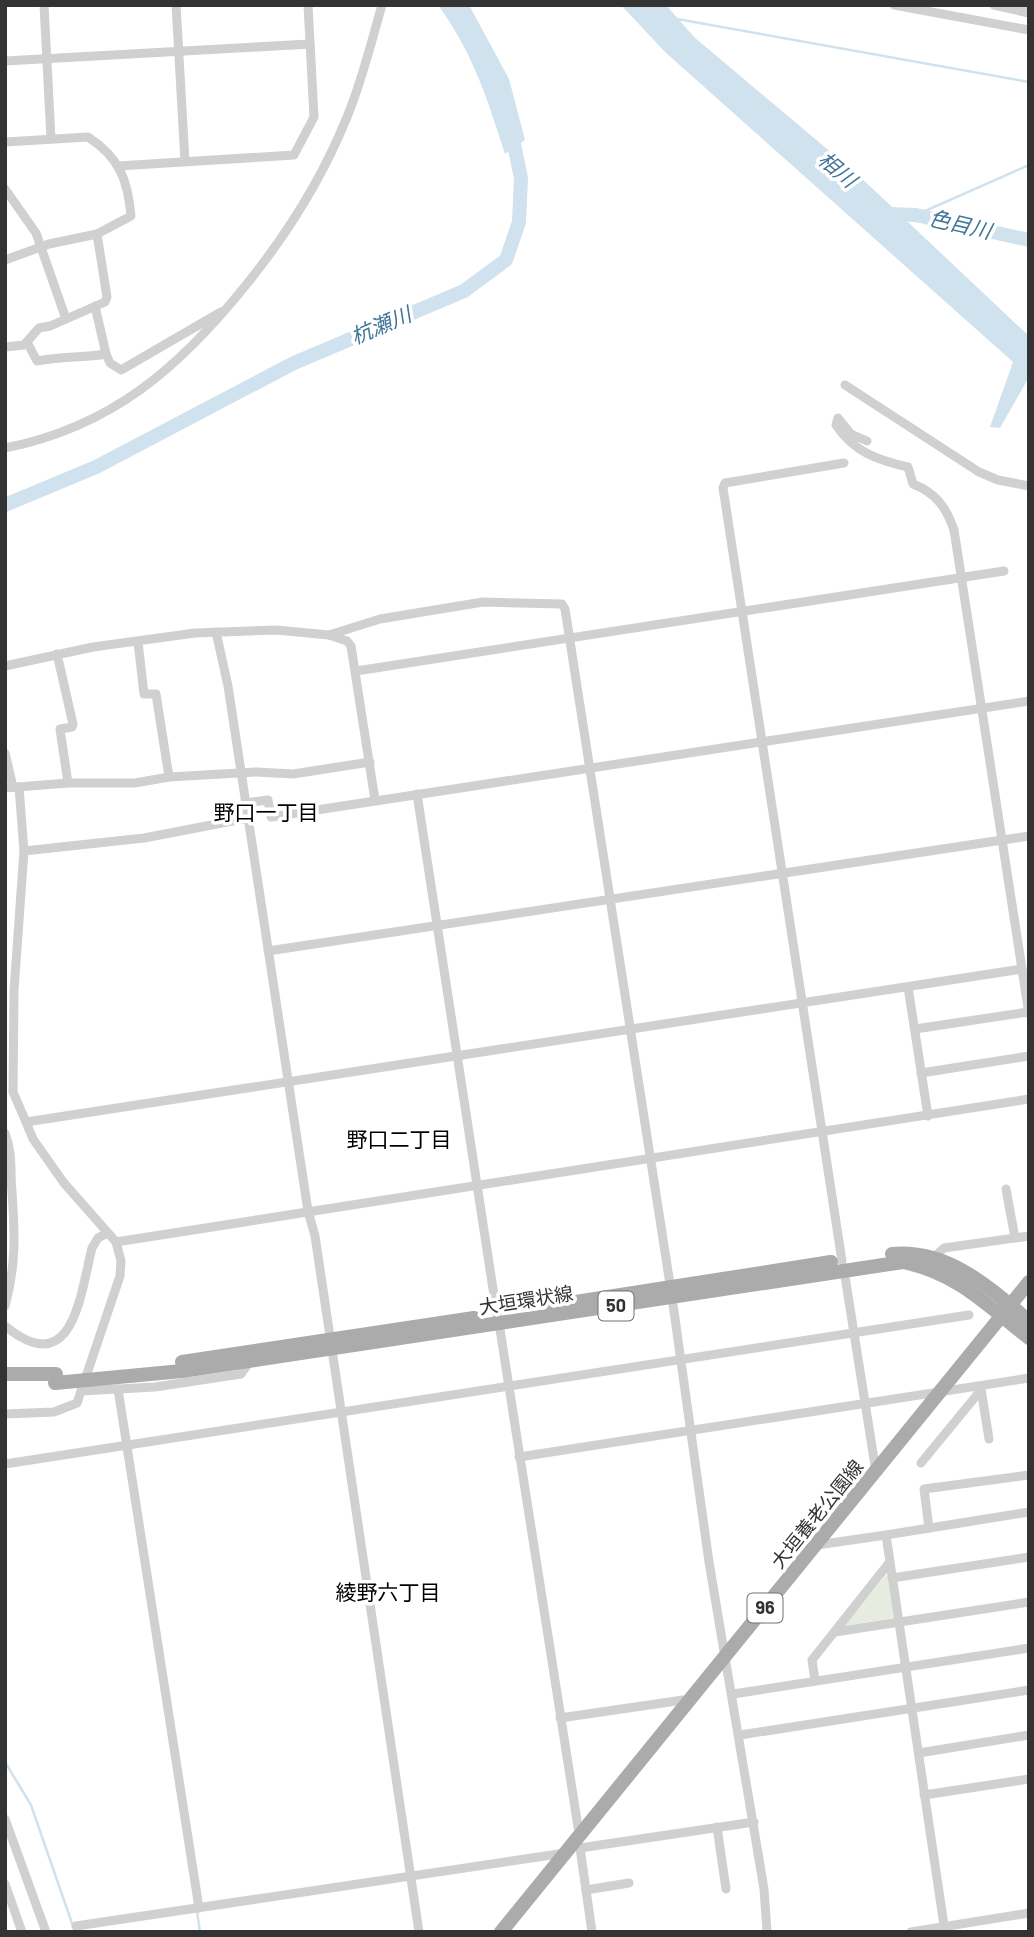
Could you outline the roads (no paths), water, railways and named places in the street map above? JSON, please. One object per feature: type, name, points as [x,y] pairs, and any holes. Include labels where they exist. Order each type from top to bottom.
[{"type":"main road","name":"大垣環状線","points":[[182,1367],[843,1265],[905,1253],[934,1257],[959,1267],[1005,1310],[1029,1338]]},
{"type":"main road","name":"大垣環状線","points":[[843,1265],[904,1262],[932,1268],[1029,1321]]},
{"type":"main road","name":"大垣養老公園線","points":[[501,1932],[1029,1282]]},
{"type":"main road","name":"大垣環状線","points":[[5,1383],[182,1367],[248,1364],[331,1345]]},
{"type":"main road","name":"大垣環状線","points":[[5,1374],[56,1379]]},
{"type":"street","points":[[44,5],[51,139]]},
{"type":"street","points":[[176,5],[186,161]]},
{"type":"street","points":[[118,166],[294,155],[313,117],[308,5]]},
{"type":"street","points":[[5,448],[59,434],[127,401],[172,367],[226,310],[296,219],[322,172],[347,116],[382,5]]},
{"type":"street","points":[[894,5],[1029,30]]},
{"type":"street","points":[[993,5],[1029,13]]},
{"type":"street","points":[[5,61],[310,44]]},
{"type":"street","points":[[5,142],[89,137],[100,145],[118,166],[129,187],[131,216],[97,234],[5,260]]},
{"type":"street","points":[[5,189],[36,233],[66,319]]},
{"type":"street","points":[[5,347],[27,342],[39,328],[105,302],[107,297],[97,234]]},
{"type":"street","points":[[95,306],[106,354],[110,363],[121,370],[226,310]]},
{"type":"street","points":[[27,342],[37,360],[70,355],[80,359],[106,354]]},
{"type":"street","points":[[845,385],[979,472],[998,480],[1029,486]]},
{"type":"street","points":[[867,441],[850,434],[838,418],[836,425],[859,450],[883,461],[908,467],[911,476],[936,497],[948,512],[961,578],[1029,1013],[915,1029]]},
{"type":"street","points":[[844,463],[725,483],[723,488],[863,1404],[876,1472]]},
{"type":"street","points":[[356,671],[1004,571]]},
{"type":"street","points":[[329,635],[380,619],[500,601],[562,604],[570,639],[690,1430],[754,1822],[764,1931]]},
{"type":"street","points":[[5,666],[57,654],[216,632],[276,630],[329,635],[349,643],[356,671],[375,800]]},
{"type":"street","points":[[216,632],[228,686],[308,1211],[315,1236],[419,1932]]},
{"type":"street","points":[[138,642],[144,694],[156,694],[169,777]]},
{"type":"street","points":[[57,654],[73,724],[72,727],[60,729],[68,783]]},
{"type":"street","points":[[246,803],[268,800],[271,817],[1029,701]]},
{"type":"street","points":[[5,753],[24,851],[14,990],[13,1092],[33,1139],[64,1183],[116,1242],[121,1261],[120,1276],[77,1403],[67,1409],[5,1414]]},
{"type":"street","points":[[12,787],[68,783],[135,783],[169,777],[240,773],[293,774],[370,762]]},
{"type":"street","points":[[417,794],[578,1827],[575,1844],[592,1932]]},
{"type":"street","points":[[24,851],[144,838],[248,818]]},
{"type":"street","points":[[268,951],[1029,836]]},
{"type":"street","points":[[26,1122],[1022,970]]},
{"type":"street","points":[[908,987],[928,1116]]},
{"type":"street","points":[[921,1073],[1029,1056]]},
{"type":"street","points":[[116,1242],[1029,1100]]},
{"type":"street","points":[[5,1133],[13,1156],[16,1244],[14,1273],[5,1306]]},
{"type":"street","points":[[1006,1189],[1015,1238]]},
{"type":"street","points":[[5,1326],[23,1340],[37,1345],[50,1343],[63,1336],[72,1324],[92,1248],[98,1238],[107,1233]]},
{"type":"street","points":[[934,1257],[944,1248],[1029,1236]]},
{"type":"street","points":[[5,1464],[969,1315]]},
{"type":"street","points":[[81,1391],[241,1374],[248,1364]]},
{"type":"street","points":[[519,1457],[939,1392],[981,1388],[1029,1378]]},
{"type":"street","points":[[981,1388],[989,1439]]},
{"type":"street","points":[[921,1462],[981,1388]]},
{"type":"street","points":[[118,1389],[199,1908]]},
{"type":"street","points":[[929,1528],[924,1489],[1029,1475]]},
{"type":"street","points":[[817,1545],[1029,1512]]},
{"type":"street","points":[[886,1535],[944,1929]]},
{"type":"street","points":[[892,1578],[1029,1557]]},
{"type":"street","points":[[815,1681],[812,1660],[890,1563]]},
{"type":"street","points":[[835,1632],[1029,1602]]},
{"type":"street","points":[[733,1695],[1029,1648]]},
{"type":"street","points":[[710,1676],[731,1683]]},
{"type":"street","points":[[740,1735],[1029,1690]]},
{"type":"street","points":[[561,1718],[683,1700],[690,1702]]},
{"type":"street","points":[[919,1754],[1029,1735]]},
{"type":"street","points":[[923,1796],[1029,1779]]},
{"type":"street","points":[[5,1819],[46,1932]]},
{"type":"street","points":[[76,1927],[411,1874],[575,1844],[754,1822]]},
{"type":"street","points":[[717,1827],[726,1889]]},
{"type":"street","points":[[586,1890],[629,1883]]},
{"type":"street","points":[[5,1884],[22,1932]]},
{"type":"street","points":[[911,1932],[944,1929],[1029,1913]]},
{"type":"water","points":[[438,5],[469,5],[509,79],[525,140],[505,154],[470,58]]},
{"type":"water","name":"相川","points":[[621,5],[666,5],[694,37],[858,175],[1029,336],[1029,377],[1000,428],[990,427],[1013,362],[665,52]]},
{"type":"waterway","points":[[677,19],[1029,82]]},
{"type":"waterway","name":"杭瀬川","points":[[5,505],[96,467],[294,363],[464,291],[506,260],[519,222],[521,178],[511,130]]},
{"type":"waterway","points":[[916,215],[1029,165]]},
{"type":"waterway","name":"色目川","points":[[890,214],[916,215],[1029,240]]},
{"type":"waterway","points":[[5,1762],[31,1805],[75,1932]]},
{"type":"waterway","points":[[197,1911],[200,1932]]},
{"type":"district","name":"野口一丁目","points":[[266,813]]},
{"type":"district","name":"野口二丁目","points":[[399,1140]]},
{"type":"district","name":"綾野六丁目","points":[[388,1593]]}]
